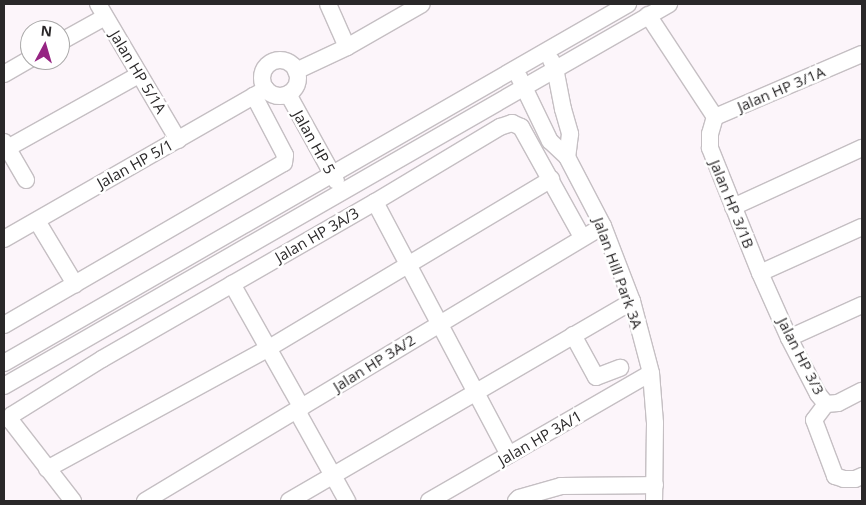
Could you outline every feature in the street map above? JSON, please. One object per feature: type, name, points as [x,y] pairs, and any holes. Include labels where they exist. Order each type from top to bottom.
[{"type":"street","points":[[328,4],[347,46]]},
{"type":"street","points":[[296,71],[347,46],[422,4]]},
{"type":"street","points":[[4,363],[628,4]]},
{"type":"street","points":[[4,386],[669,4]]},
{"type":"street","points":[[70,34],[102,10]]},
{"type":"street","name":"Jalan HP 5/1A","points":[[102,10],[178,140]]},
{"type":"street","points":[[648,15],[715,117]]},
{"type":"street","points":[[546,51],[555,68],[570,134],[567,158]]},
{"type":"street","name":"Jalan HP 3/1A","points":[[715,117],[862,54]]},
{"type":"street","points":[[4,325],[284,164],[285,155],[260,92],[265,67],[270,63],[286,61],[296,71],[296,85],[288,94],[278,96],[260,92]]},
{"type":"street","points":[[4,74],[20,65]]},
{"type":"street","name":"Jalan Hill Park 3A","points":[[514,69],[550,141],[567,158],[603,226],[632,301],[651,373],[655,423],[654,501]]},
{"type":"street","points":[[26,180],[5,147],[139,75]]},
{"type":"street","name":"Jalan HP 5/1","points":[[4,239],[260,92]]},
{"type":"street","name":"Jalan HP 5","points":[[288,94],[341,191]]},
{"type":"street","name":"Jalan HP 3/1B","points":[[715,117],[710,134],[710,148],[760,273]]},
{"type":"street","name":"Jalan HP 3A/3","points":[[47,469],[12,421],[12,415],[500,127],[512,123],[521,127],[582,237]]},
{"type":"street","points":[[733,207],[862,148]]},
{"type":"street","points":[[72,501],[47,469],[270,348],[408,263],[551,179]]},
{"type":"street","points":[[375,202],[509,455]]},
{"type":"street","points":[[37,221],[75,284]]},
{"type":"street","name":"Jalan HP 3A/2","points":[[145,501],[603,226]]},
{"type":"street","points":[[760,273],[862,227]]},
{"type":"street","name":"Jalan HP 3/3","points":[[760,273],[789,338],[818,394],[826,404],[838,403],[862,391]]},
{"type":"street","points":[[232,284],[270,348],[332,476],[347,501]]},
{"type":"street","points":[[289,501],[632,301]]},
{"type":"street","points":[[789,338],[862,305]]},
{"type":"street","points":[[574,335],[608,398]]},
{"type":"street","points":[[596,377],[620,368]]},
{"type":"street","name":"Jalan HP 3A/1","points":[[429,501],[651,373]]},
{"type":"street","points":[[826,404],[814,420],[835,476],[844,479],[856,479],[862,476]]},
{"type":"street","points":[[516,501],[519,498],[562,486],[655,485]]}]
